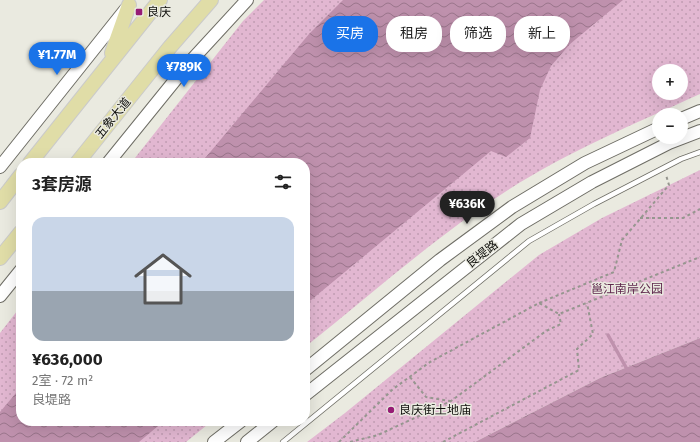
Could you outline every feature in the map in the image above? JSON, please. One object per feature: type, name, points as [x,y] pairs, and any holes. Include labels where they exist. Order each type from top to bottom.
[{"type":"main road","points":[[34,158],[160,0]]},
{"type":"main road","name":"五象大道","points":[[81,158],[170,47],[212,0]]},
{"type":"main road","points":[[112,158],[189,63],[246,0]]},
{"type":"main road","points":[[107,66],[131,2]]},
{"type":"main road","points":[[0,167],[131,2]]},
{"type":"main road","points":[[688,116],[700,111]]},
{"type":"main road","name":"良堤路","points":[[310,366],[440,260],[512,208],[585,163],[652,131]]},
{"type":"main road","name":"良堤路","points":[[310,392],[521,224],[592,182],[669,143],[700,131]]},
{"type":"main road","points":[[0,202],[16,181]]},
{"type":"main road","points":[[0,258],[16,238]]},
{"type":"main road","points":[[0,296],[16,276]]},
{"type":"main road","points":[[310,371],[322,382]]},
{"type":"main road","points":[[214,442],[235,426]]},
{"type":"main road","points":[[247,442],[267,426]]},
{"type":"lane","points":[[310,420],[529,242],[594,204],[664,168],[700,152]]},
{"type":"lane","points":[[283,442],[303,426]]},
{"type":"path","points":[[339,442],[393,389],[430,362],[539,303],[614,272],[622,240],[669,185],[664,168]]},
{"type":"path","points":[[640,218],[682,218],[700,209]]},
{"type":"path","points":[[559,314],[700,257]]},
{"type":"path","points":[[350,442],[378,435],[451,401],[546,331],[561,324],[559,314],[539,303]]},
{"type":"path","points":[[443,442],[579,370],[578,348],[593,334],[587,303]]},
{"type":"path","points":[[410,377],[426,397],[451,401]]},
{"type":"green space","points":[[264,0],[700,0],[700,94],[688,99],[688,64],[652,64],[652,100],[687,100],[669,108],[652,108],[652,115],[578,150],[508,190],[455,226],[310,343],[310,158],[135,158],[243,21]]},
{"type":"green space","name":"邕江南岸公园","points":[[700,170],[700,338],[600,378],[475,442],[307,442],[345,413],[539,255],[602,218]]},
{"type":"green space","points":[[16,312],[16,426],[206,426],[186,442],[0,442],[0,333]]},
{"type":"water","points":[[343,0],[623,0],[570,44],[570,16],[514,16],[514,52],[563,52],[551,66],[540,90],[530,138],[506,157],[491,151],[310,301],[310,158],[205,158],[309,34],[322,21],[322,52],[378,52],[378,16],[327,16]]},
{"type":"water","points":[[700,338],[700,442],[475,442],[600,378]]},
{"type":"water","points":[[16,393],[16,426],[158,426],[139,442],[0,442],[0,412]]},
{"type":"waterway","points":[[608,335],[628,371]]},
{"type":"place","name":"良庆","points":[[139,12]]},
{"type":"place","name":"良庆街土地庙","points":[[391,410]]}]
